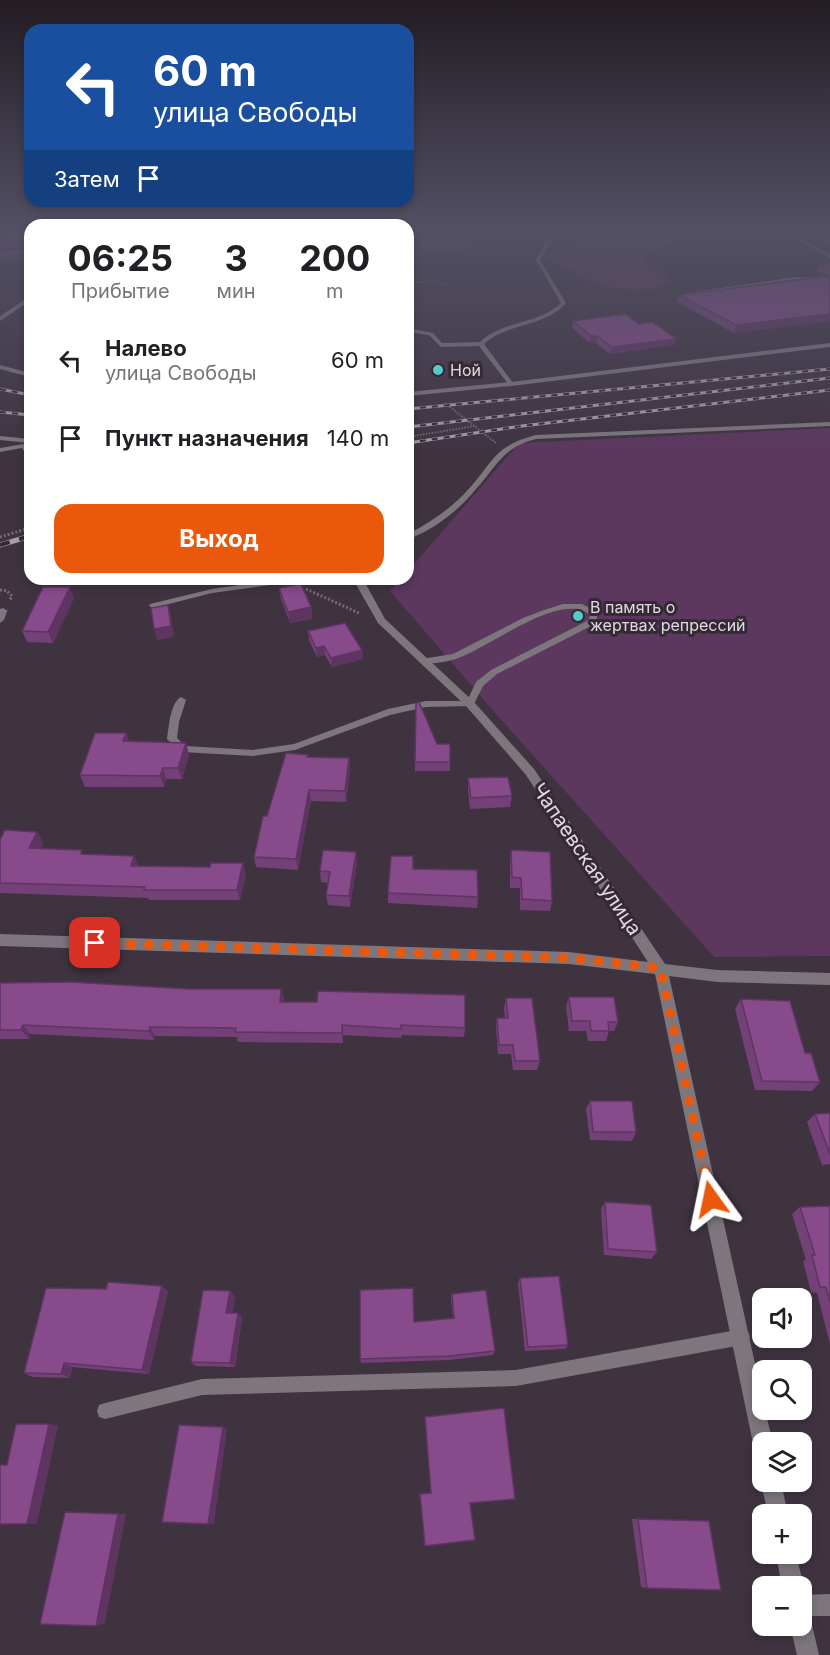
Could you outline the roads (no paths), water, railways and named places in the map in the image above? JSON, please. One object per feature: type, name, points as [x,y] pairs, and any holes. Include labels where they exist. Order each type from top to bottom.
[{"type":"street","points":[[0,319],[21,304]]},
{"type":"street","points":[[414,394],[830,345]]},
{"type":"street","points":[[0,367],[24,373]]},
{"type":"street","name":"Чапаевская улица","points":[[361,585],[381,621],[470,704],[530,772],[660,968],[762,1432]]},
{"type":"street","points":[[0,940],[569,958],[717,976],[830,979]]},
{"type":"street","points":[[812,1606],[830,1605]]},
{"type":"street","points":[[804,1636],[808,1655]]},
{"type":"lane","points":[[414,331],[431,334],[441,345],[481,344],[492,334],[546,318],[557,312],[563,304]]},
{"type":"lane","points":[[481,344],[511,384]]},
{"type":"lane","points":[[414,534],[432,526],[474,489],[504,449],[517,440],[536,437],[830,424]]},
{"type":"lane","points":[[0,438],[24,443]]},
{"type":"lane","points":[[0,450],[24,445]]},
{"type":"lane","points":[[153,606],[212,591],[255,585]]},
{"type":"lane","points":[[181,700],[174,722],[172,739],[182,749],[253,753],[295,747],[388,712],[426,704],[470,704],[479,684],[494,672],[588,624],[593,620],[594,614],[585,608],[563,607],[526,620],[457,656],[424,661]]},
{"type":"lane","points":[[105,1411],[202,1386],[516,1378],[742,1337]]},
{"type":"railway","points":[[414,408],[830,369]]},
{"type":"railway","points":[[414,426],[830,378]]},
{"type":"railway","points":[[0,389],[24,394]]},
{"type":"railway","points":[[414,442],[522,426],[830,390]]},
{"type":"railway","points":[[0,412],[24,414]]},
{"type":"railway","points":[[0,545],[24,538]]},
{"type":"place","name":"Ной","points":[[438,370]]},
{"type":"place","name":"В память о жертвах репрессий","points":[[578,616]]}]
